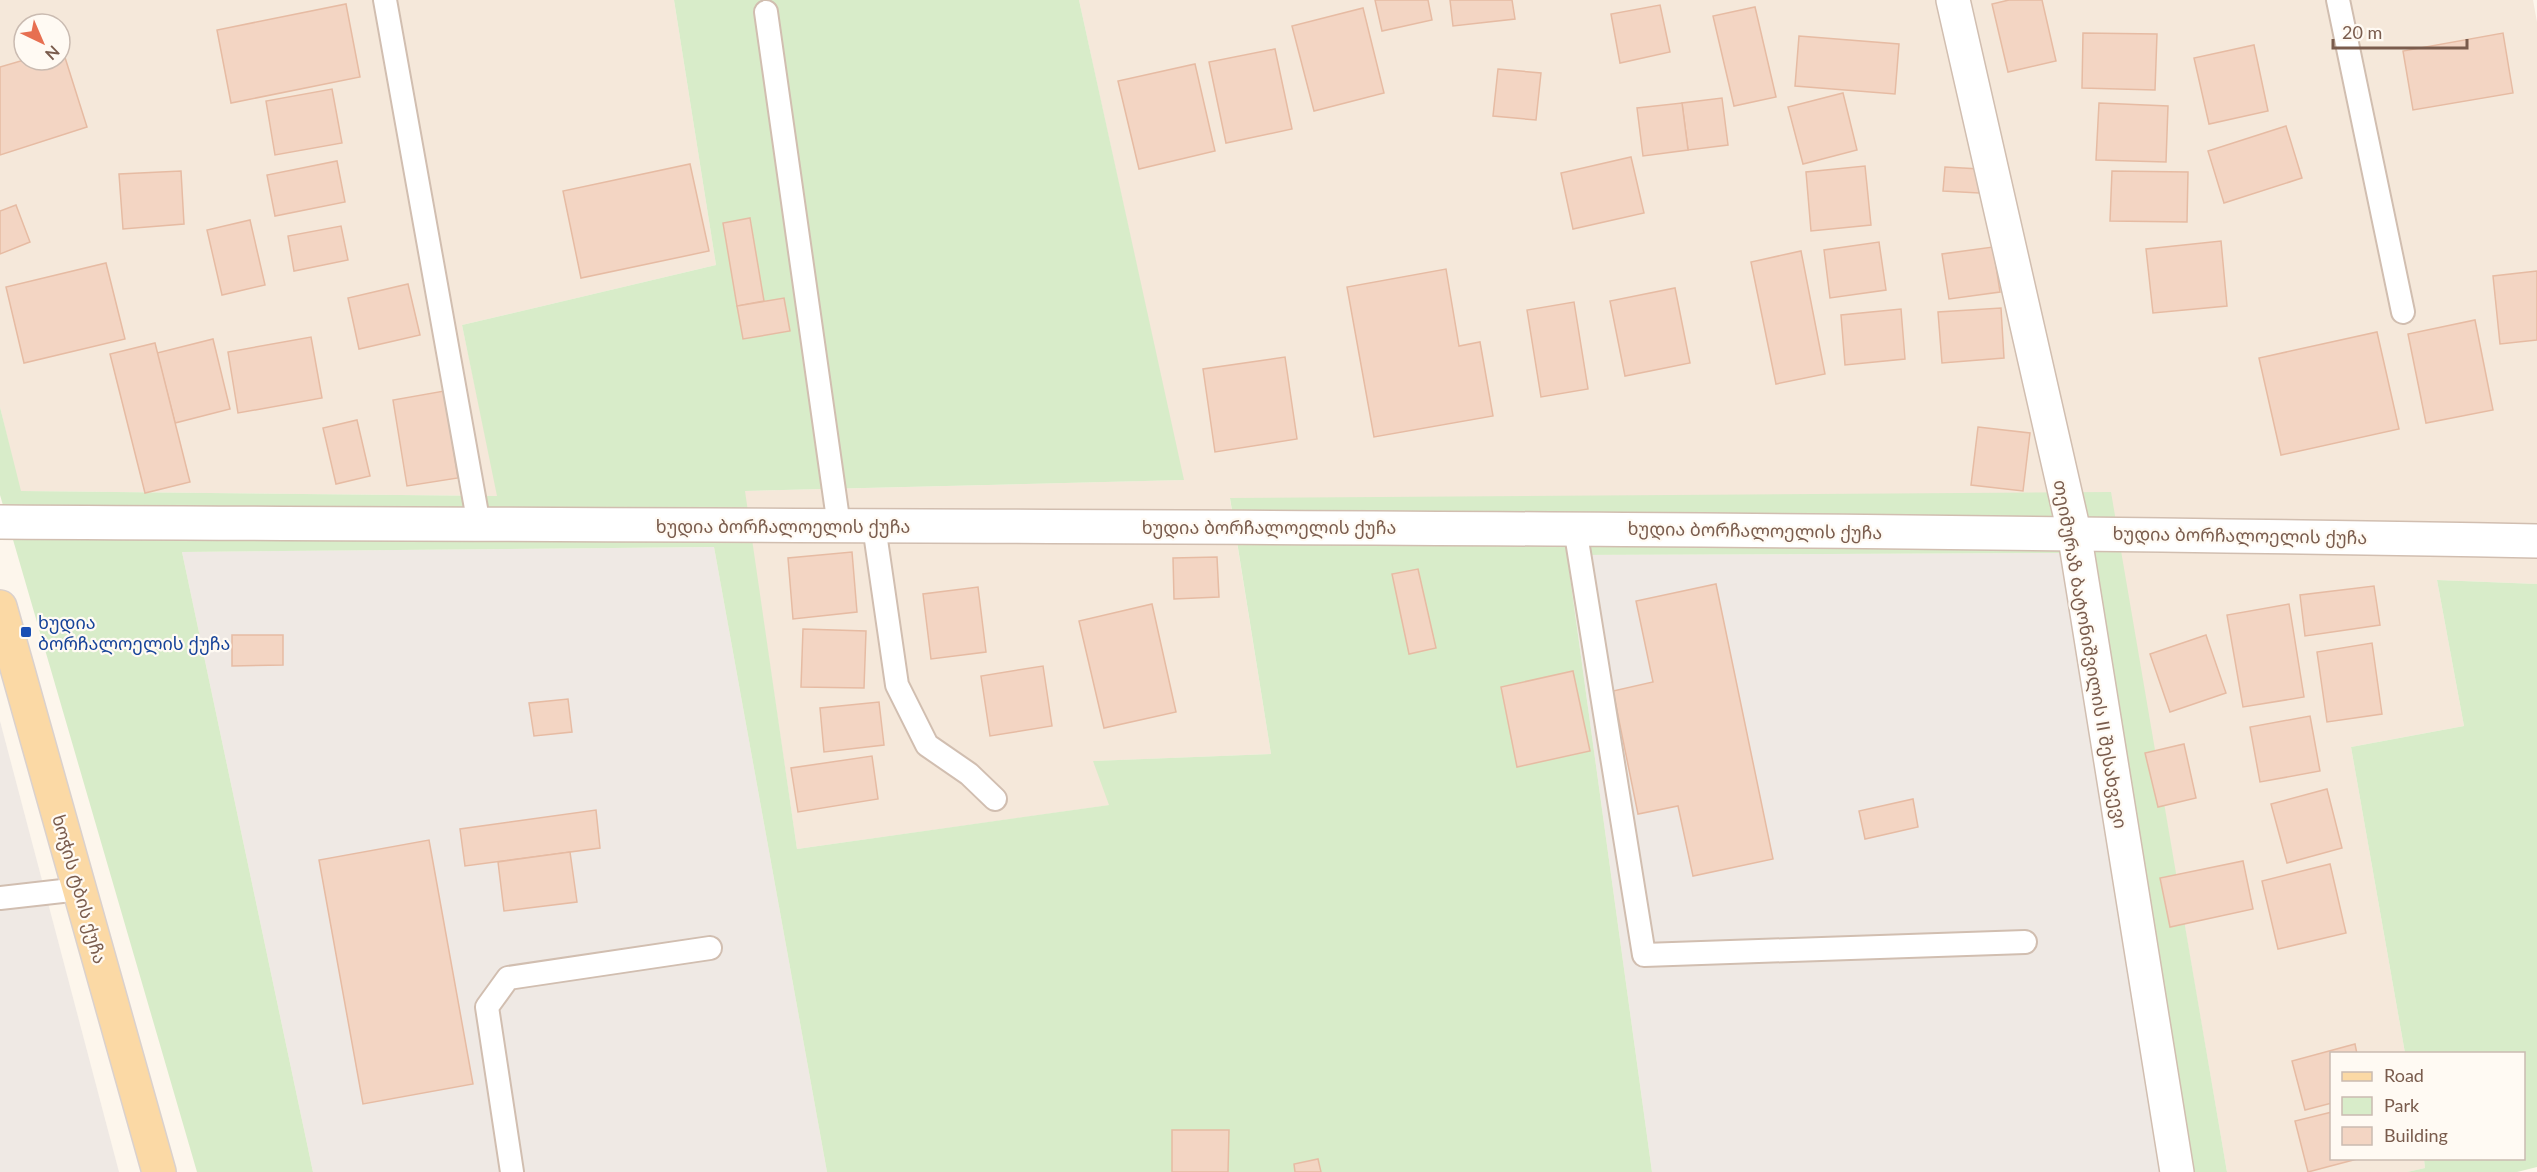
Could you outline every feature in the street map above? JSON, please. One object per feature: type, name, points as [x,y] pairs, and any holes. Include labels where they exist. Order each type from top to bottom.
[{"type":"main road","name":"ხოჭის ტბის ქუჩა","points":[[0,607],[159,1172]]},
{"type":"street","name":"თეიმურაზ ბატონიშვილის II შესახვევი","points":[[1953,0],[2074,532],[2177,1172]]},
{"type":"street","name":"ხუდია ბორჩალოელის ქუჩა","points":[[0,522],[1575,528],[2074,532],[2537,541]]},
{"type":"lane","points":[[386,0],[479,525]]},
{"type":"lane","points":[[2338,0],[2403,312]]},
{"type":"lane","points":[[766,12],[839,526]]},
{"type":"lane","points":[[874,526],[897,685],[927,745],[969,774],[994,799]]},
{"type":"lane","points":[[1575,528],[1644,955],[2025,942]]},
{"type":"lane","points":[[0,898],[80,889]]},
{"type":"lane","points":[[512,1172],[487,1006],[508,978],[710,948]]},
{"type":"shaded area","points":[[0,0],[674,0],[716,265],[462,325],[498,496],[20,491],[0,407]]},
{"type":"shaded area","points":[[1079,0],[2533,0],[2537,22],[2537,584],[2437,580],[2464,726],[2351,747],[2405,1052],[2330,1052],[2330,1160],[2424,1160],[2425,1168],[2407,1172],[2227,1172],[2110,493],[1230,499],[1271,754],[1094,761],[1110,805],[797,849],[744,491],[1183,480]]},
{"type":"shaded area","points":[[714,547],[827,1172],[313,1172],[182,552]]},
{"type":"shaded area","points":[[2060,553],[2161,1172],[1652,1172],[1567,555]]},
{"type":"shaded area","points":[[0,721],[119,1172],[0,1172]]},
{"type":"green space","points":[[674,0],[1079,0],[1184,480],[745,491],[797,849],[1109,805],[1093,761],[1271,754],[1230,498],[2111,492],[2227,1172],[2161,1172],[2060,553],[1567,555],[1652,1172],[827,1172],[714,547],[182,552],[313,1172],[197,1172],[0,495],[0,407],[21,491],[497,496],[462,325],[716,265]]},
{"type":"green space","points":[[2437,580],[2537,584],[2537,1167],[2517,1172],[2407,1172],[2425,1168],[2424,1160],[2525,1160],[2525,1052],[2405,1052],[2351,747],[2464,726]]},
{"type":"building","points":[[1375,0],[1428,0],[1432,20],[1382,31]]},
{"type":"building","points":[[1450,0],[1512,0],[1515,19],[1453,26]]},
{"type":"building","points":[[2009,0],[2042,0],[2056,61],[2008,72],[1992,4]]},
{"type":"building","points":[[346,4],[360,77],[231,103],[217,30]]},
{"type":"building","points":[[1660,5],[1670,52],[1620,63],[1611,14]]},
{"type":"building","points":[[1755,7],[1776,97],[1734,106],[1713,16]]},
{"type":"building","points":[[1363,8],[1384,93],[1314,111],[1292,26]]},
{"type":"building","points":[[2083,33],[2157,34],[2155,90],[2082,88]]},
{"type":"building","points":[[2503,33],[2513,93],[2413,110],[2403,51]]},
{"type":"building","points":[[1799,36],[1899,44],[1895,94],[1795,86]]},
{"type":"building","points":[[2254,45],[2268,111],[2209,124],[2194,58]]},
{"type":"building","points":[[1275,49],[1292,129],[1226,143],[1209,62]]},
{"type":"building","points":[[12,64],[12,72],[70,72],[87,127],[0,155],[0,67]]},
{"type":"building","points":[[1195,64],[1215,151],[1139,169],[1118,81]]},
{"type":"building","points":[[1498,69],[1541,73],[1536,120],[1493,116]]},
{"type":"building","points":[[332,89],[342,143],[275,155],[266,101]]},
{"type":"building","points":[[1843,93],[1857,150],[1803,164],[1788,107]]},
{"type":"building","points":[[1722,98],[1728,145],[1688,150],[1682,103]]},
{"type":"building","points":[[1682,103],[1688,150],[1643,156],[1637,108]]},
{"type":"building","points":[[2099,103],[2168,106],[2166,162],[2096,160]]},
{"type":"building","points":[[2286,126],[2302,178],[2224,203],[2208,151]]},
{"type":"building","points":[[1631,157],[1644,213],[1573,229],[1561,173]]},
{"type":"building","points":[[337,161],[345,202],[275,216],[267,175]]},
{"type":"building","points":[[690,164],[709,251],[581,278],[563,191]]},
{"type":"building","points":[[1865,166],[1871,225],[1811,231],[1806,172]]},
{"type":"building","points":[[1945,167],[1980,169],[1979,193],[1943,191]]},
{"type":"building","points":[[181,171],[184,224],[123,229],[119,174]]},
{"type":"building","points":[[2112,171],[2188,172],[2187,222],[2110,221]]},
{"type":"building","points":[[16,205],[30,242],[0,254],[0,211]]},
{"type":"building","points":[[750,218],[764,301],[737,306],[723,223]]},
{"type":"building","points":[[250,220],[265,285],[222,295],[207,230]]},
{"type":"building","points":[[341,226],[348,260],[294,271],[288,236]]},
{"type":"building","points":[[2221,241],[2227,306],[2153,313],[2146,249]]},
{"type":"building","points":[[1879,242],[1886,290],[1830,298],[1824,250]]},
{"type":"building","points":[[1993,247],[2000,292],[1949,299],[1942,254]]},
{"type":"building","points":[[1801,251],[1825,374],[1776,384],[1751,262]]},
{"type":"building","points":[[106,263],[125,339],[24,363],[6,287]]},
{"type":"building","points":[[1446,269],[1459,346],[1480,342],[1493,416],[1374,437],[1347,287]]},
{"type":"building","points":[[2537,271],[2537,340],[2500,344],[2493,276]]},
{"type":"building","points":[[408,284],[420,335],[359,349],[348,298]]},
{"type":"building","points":[[1675,288],[1690,363],[1625,376],[1610,301]]},
{"type":"building","points":[[784,298],[790,331],[743,339],[737,306]]},
{"type":"building","points":[[1574,302],[1588,389],[1541,397],[1527,310]]},
{"type":"building","points":[[2001,308],[2004,358],[1942,363],[1938,312]]},
{"type":"building","points":[[1901,309],[1905,359],[1845,365],[1841,315]]},
{"type":"building","points":[[2475,320],[2493,410],[2426,423],[2408,334]]},
{"type":"building","points":[[2377,332],[2399,429],[2281,455],[2259,358]]},
{"type":"building","points":[[311,337],[322,398],[238,413],[228,352]]},
{"type":"building","points":[[213,339],[230,409],[175,423],[157,353]]},
{"type":"building","points":[[155,343],[190,482],[145,493],[110,354]]},
{"type":"building","points":[[1285,357],[1297,439],[1215,452],[1203,369]]},
{"type":"building","points":[[444,391],[458,478],[407,486],[393,400]]},
{"type":"building","points":[[357,420],[370,476],[336,484],[323,428]]},
{"type":"building","points":[[1978,427],[2030,433],[2023,491],[1971,485]]},
{"type":"building","points":[[852,552],[857,612],[793,619],[788,558]]},
{"type":"building","points":[[1217,557],[1219,597],[1174,599],[1173,558]]},
{"type":"building","points":[[1418,569],[1436,648],[1409,654],[1392,574]]},
{"type":"building","points":[[1716,584],[1773,859],[1693,876],[1678,806],[1638,814],[1613,691],[1653,682],[1636,601]]},
{"type":"building","points":[[2374,586],[2380,625],[2305,636],[2300,595]]},
{"type":"building","points":[[978,587],[986,652],[931,659],[923,594]]},
{"type":"building","points":[[1152,604],[1176,712],[1104,728],[1079,621]]},
{"type":"building","points":[[2289,604],[2304,697],[2243,707],[2227,615]]},
{"type":"building","points":[[803,629],[866,631],[864,688],[801,687]]},
{"type":"building","points":[[232,635],[283,635],[283,665],[232,666]]},
{"type":"building","points":[[2206,635],[2226,693],[2170,712],[2150,654]]},
{"type":"building","points":[[2372,643],[2382,714],[2327,722],[2317,652]]},
{"type":"building","points":[[1043,666],[1052,726],[990,736],[981,676]]},
{"type":"building","points":[[1573,671],[1590,751],[1517,767],[1501,687]]},
{"type":"building","points":[[568,699],[572,732],[534,736],[529,703]]},
{"type":"building","points":[[879,702],[884,745],[824,752],[820,708]]},
{"type":"building","points":[[2310,716],[2320,771],[2260,782],[2250,727]]},
{"type":"building","points":[[2184,744],[2196,798],[2158,807],[2145,753]]},
{"type":"building","points":[[872,756],[878,799],[798,812],[791,768]]},
{"type":"building","points":[[2327,789],[2342,848],[2287,863],[2271,804]]},
{"type":"building","points":[[1913,799],[1918,827],[1865,839],[1859,811]]},
{"type":"building","points":[[596,810],[600,848],[465,866],[460,829]]},
{"type":"building","points":[[429,840],[473,1084],[363,1104],[319,860]]},
{"type":"building","points":[[570,852],[577,902],[504,911],[498,862]]},
{"type":"building","points":[[2243,861],[2253,909],[2170,927],[2160,878]]},
{"type":"building","points":[[2330,864],[2346,933],[2278,949],[2262,881]]},
{"type":"building","points":[[2355,1044],[2357,1052],[2330,1052],[2330,1104],[2305,1110],[2292,1061]]},
{"type":"building","points":[[2330,1112],[2330,1160],[2353,1160],[2308,1172],[2295,1121]]},
{"type":"building","points":[[1172,1130],[1229,1130],[1228,1172],[1172,1172]]},
{"type":"building","points":[[1318,1159],[1321,1172],[1295,1172],[1294,1164]]},
{"type":"place","name":"ხუდია ბორჩალოელის ქუჩა","points":[[26,632]]}]
